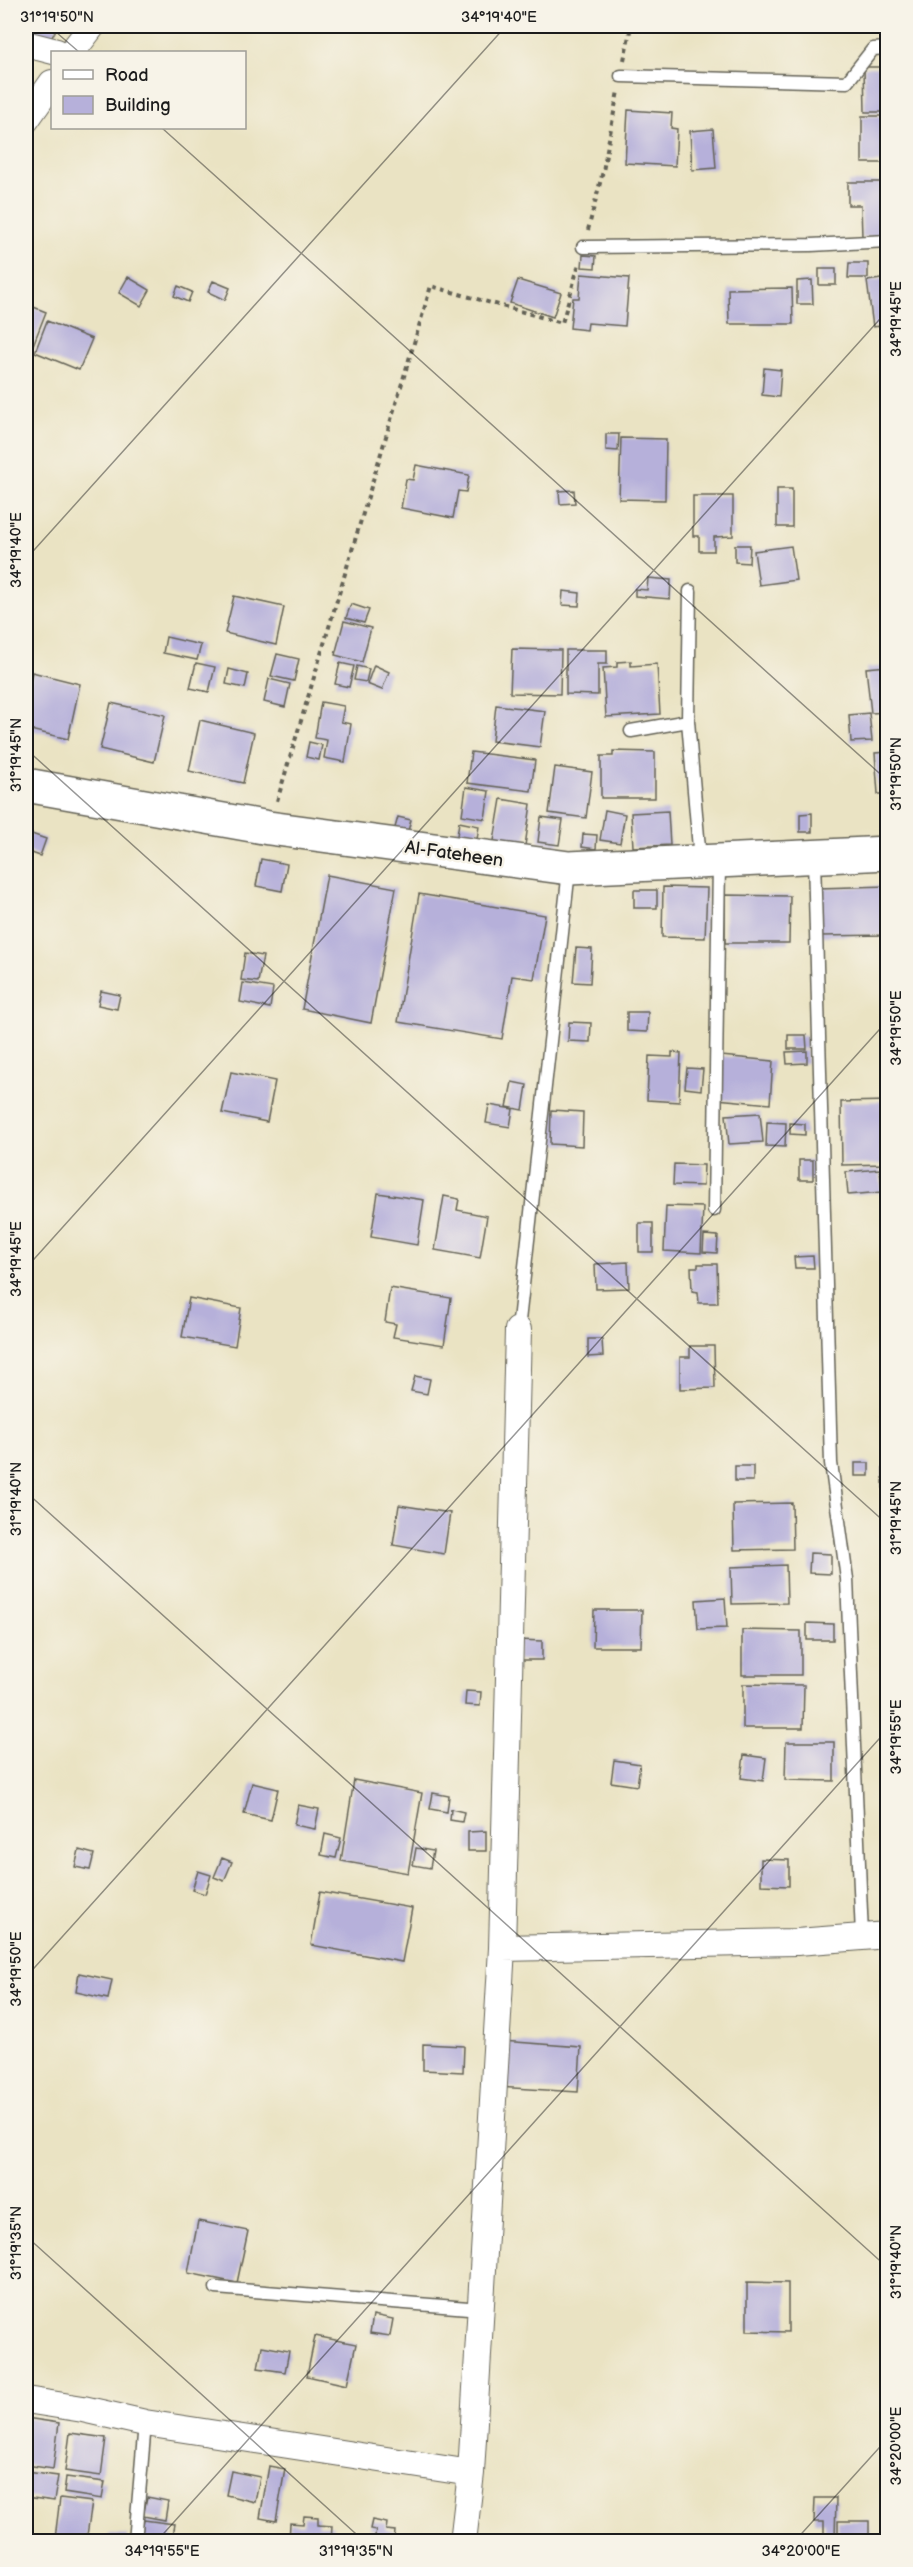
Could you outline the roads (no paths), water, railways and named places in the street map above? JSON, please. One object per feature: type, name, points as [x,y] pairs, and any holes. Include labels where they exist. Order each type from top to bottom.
[{"type":"street","points":[[73,51],[92,26]]},
{"type":"street","points":[[26,44],[53,51]]},
{"type":"street","points":[[26,120],[51,84]]},
{"type":"street","name":"Al-Fateheen","points":[[26,784],[269,828],[569,868],[888,853]]},
{"type":"street","points":[[463,2541],[471,2473],[502,1948],[518,1330]]},
{"type":"street","points":[[502,1948],[797,1942],[888,1935]]},
{"type":"street","points":[[26,2400],[83,2409],[146,2423],[471,2473]]},
{"type":"lane","points":[[621,76],[847,82],[873,49],[888,48]]},
{"type":"lane","points":[[583,247],[888,241]]},
{"type":"lane","points":[[690,591],[688,721],[710,860],[714,1210]]},
{"type":"lane","points":[[631,731],[688,721]]},
{"type":"lane","points":[[814,857],[831,1463],[847,1579],[862,1936]]},
{"type":"lane","points":[[518,1330],[569,868]]},
{"type":"lane","points":[[216,2288],[481,2309]]},
{"type":"lane","points":[[135,2541],[146,2423]]}]
